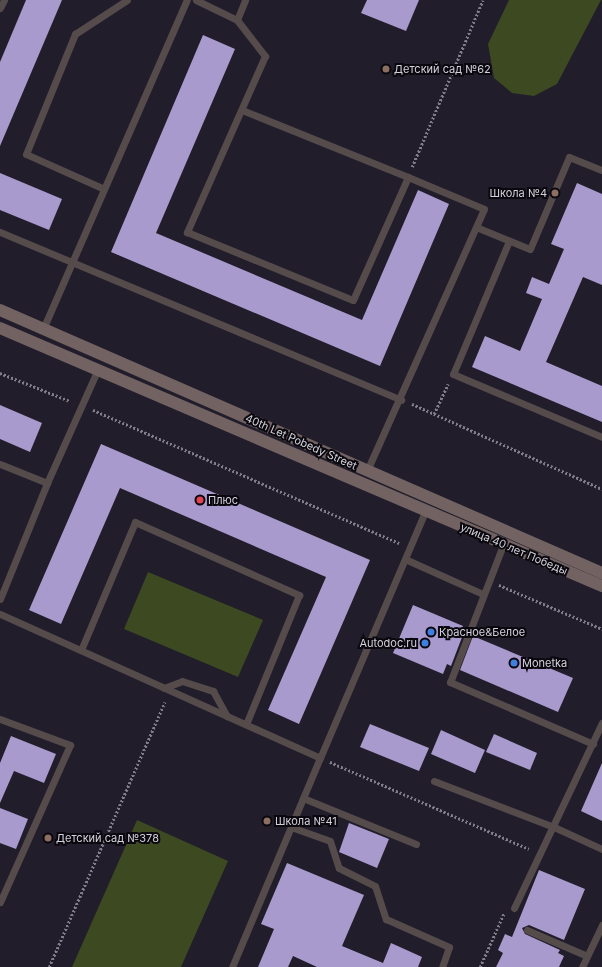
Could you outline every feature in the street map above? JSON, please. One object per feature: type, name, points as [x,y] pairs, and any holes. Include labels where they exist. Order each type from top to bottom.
[{"type":"street","name":"40th Let Pobedy Street","points":[[0,310],[602,573]]},
{"type":"street","name":"40th Let Pobedy Street","points":[[0,328],[98,369],[426,512]]},
{"type":"street","points":[[98,369],[104,356]]},
{"type":"street","points":[[361,484],[368,471]]},
{"type":"street","name":"улица 40 лет Победы","points":[[426,512],[602,586]]},
{"type":"lane","points":[[0,8],[4,0]]},
{"type":"lane","points":[[102,188],[26,154],[75,34],[127,0]]},
{"type":"lane","points":[[42,329],[102,188],[187,0]]},
{"type":"lane","points":[[196,0],[237,20],[265,56],[187,232],[353,300],[408,177]]},
{"type":"lane","points":[[237,20],[244,0]]},
{"type":"lane","points":[[242,110],[484,209],[401,400],[368,471]]},
{"type":"lane","points":[[476,227],[530,249],[569,157],[602,170]]},
{"type":"lane","points":[[0,232],[72,260],[401,400]]},
{"type":"lane","points":[[509,241],[453,374],[602,437]]},
{"type":"lane","points":[[0,598],[47,483],[98,369]]},
{"type":"lane","points":[[0,464],[47,483]]},
{"type":"lane","points":[[232,967],[426,512]]},
{"type":"lane","points":[[81,650],[134,522],[300,595],[246,724]]},
{"type":"lane","points":[[503,545],[450,682],[593,744]]},
{"type":"lane","points":[[405,559],[483,594]]},
{"type":"lane","points":[[0,614],[320,758]]},
{"type":"lane","points":[[167,689],[182,681],[212,691],[227,716]]},
{"type":"lane","points":[[0,720],[70,745],[0,902]]},
{"type":"lane","points":[[514,908],[554,827],[602,723]]},
{"type":"lane","points":[[434,781],[554,827],[602,849]]},
{"type":"lane","points":[[303,798],[416,844]]},
{"type":"lane","points":[[291,826],[330,841],[339,868],[375,886],[386,919],[449,947],[442,967]]},
{"type":"lane","points":[[582,967],[602,925]]},
{"type":"lane","points":[[527,930],[587,956]]},
{"type":"path","points":[[408,177],[483,0]]},
{"type":"path","points":[[0,373],[81,405],[410,548]]},
{"type":"path","points":[[434,414],[453,374]]},
{"type":"path","points":[[401,400],[602,489]]},
{"type":"path","points":[[488,581],[602,629]]},
{"type":"path","points":[[49,967],[167,689]]},
{"type":"path","points":[[320,758],[541,854]]},
{"type":"green space","points":[[509,0],[601,0],[557,84],[534,96],[512,93],[494,78],[488,44]]},
{"type":"green space","points":[[148,572],[263,620],[238,677],[124,629]]},
{"type":"green space","points":[[137,820],[228,861],[181,967],[72,967]]},
{"type":"building","points":[[26,0],[62,0],[0,146],[0,62]]},
{"type":"building","points":[[367,0],[419,0],[406,31],[361,13]]},
{"type":"building","points":[[203,35],[235,49],[156,233],[362,320],[418,190],[449,204],[380,366],[111,252]]},
{"type":"building","points":[[0,173],[62,199],[49,230],[0,210]]},
{"type":"building","points":[[577,183],[602,194],[602,285],[583,277],[546,362],[602,386],[602,422],[472,367],[485,336],[520,351],[542,299],[526,293],[532,277],[549,284],[564,249],[551,244]]},
{"type":"building","points":[[0,405],[42,423],[30,452],[0,439]]},
{"type":"building","points":[[101,444],[370,560],[299,724],[268,710],[326,577],[120,488],[61,624],[29,610]]},
{"type":"building","points":[[413,605],[463,626],[461,631],[464,632],[451,666],[447,664],[443,674],[393,653]]},
{"type":"building","points":[[473,636],[573,678],[558,712],[460,670]]},
{"type":"building","points":[[370,724],[429,748],[419,771],[360,747]]},
{"type":"building","points":[[441,730],[485,750],[475,773],[431,754]]},
{"type":"building","points":[[494,734],[537,753],[530,770],[486,752]]},
{"type":"building","points":[[11,736],[56,754],[44,783],[14,771],[0,803],[0,763]]},
{"type":"building","points":[[602,763],[602,821],[581,811]]},
{"type":"building","points":[[0,808],[28,819],[16,849],[0,843]]},
{"type":"building","points":[[349,823],[389,839],[377,868],[339,852]]},
{"type":"building","points":[[287,863],[364,895],[342,946],[383,963],[391,943],[422,957],[418,967],[317,967],[293,956],[288,967],[258,967],[274,929],[261,924]]},
{"type":"building","points":[[539,870],[585,889],[564,940],[529,925],[522,928],[525,934],[560,950],[558,953],[564,956],[559,967],[496,967],[503,953],[498,950],[505,934],[512,937]]},
{"type":"place","name":"Детский сад №62","points":[[386,69]]},
{"type":"place","name":"Школа №4","points":[[555,193]]},
{"type":"place","name":"Плюс","points":[[200,500]]},
{"type":"place","name":"Красное&Белое","points":[[431,632]]},
{"type":"place","name":"Autodoc.ru","points":[[425,643]]},
{"type":"place","name":"Monetka","points":[[514,663]]},
{"type":"place","name":"Школа №41","points":[[267,821]]},
{"type":"place","name":"Детский сад №378","points":[[48,838]]}]
